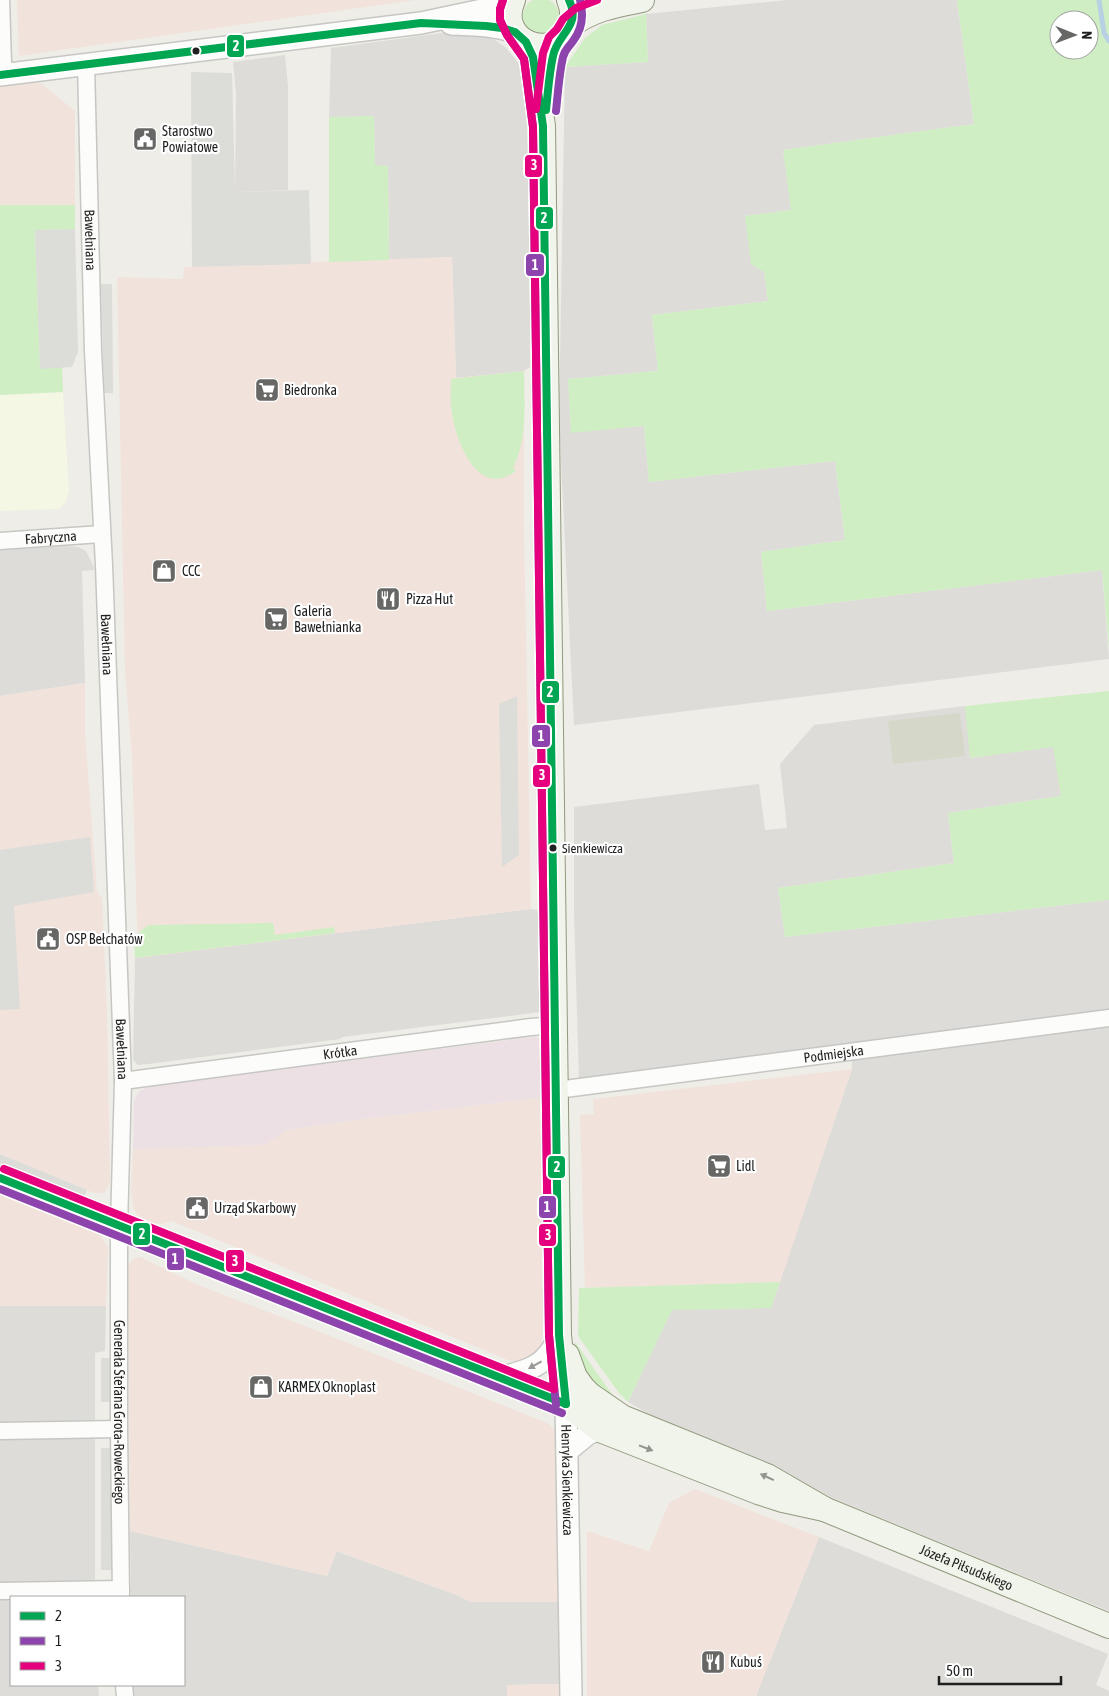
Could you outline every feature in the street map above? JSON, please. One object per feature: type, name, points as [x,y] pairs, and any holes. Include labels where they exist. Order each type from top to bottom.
[{"type":"main road","name":"Henryka Sienkiewicza","points":[[566,1404],[560,1338],[544,126],[553,54],[573,16],[569,0]]},
{"type":"main road","points":[[520,37],[539,46],[548,45],[564,34],[582,16],[598,10],[642,0]]},
{"type":"main road","name":"Henryka Sienkiewicza","points":[[513,1],[510,20],[533,56],[544,126]]},
{"type":"main road","points":[[560,1338],[575,1377],[583,1388],[622,1417]]},
{"type":"main road","name":"Józefa Piłsudskiego","points":[[566,1404],[600,1430],[758,1492],[783,1500],[824,1509]]},
{"type":"main road","name":"Józefa Piłsudskiego","points":[[622,1417],[767,1476],[824,1509],[1109,1626]]},
{"type":"street","points":[[1,0],[3,74],[421,23],[487,9],[513,1]]},
{"type":"street","points":[[421,23],[502,28],[520,37]]},
{"type":"street","name":"Bawełniana","points":[[86,64],[90,286],[104,565],[123,1081],[119,1226]]},
{"type":"street","name":"Fabryczna","points":[[0,541],[101,534]]},
{"type":"street","name":"Podmiejska","points":[[557,1090],[1109,1018]]},
{"type":"street","name":"Krótka","points":[[123,1081],[556,1025]]},
{"type":"street","name":"Józefa Piłsudskiego","points":[[0,1178],[566,1404],[604,1415],[622,1417]]},
{"type":"street","name":"Generała Stefana Grota-Roweckiego","points":[[119,1226],[121,1593]]},
{"type":"street","points":[[500,1378],[523,1371],[542,1362],[560,1338]]},
{"type":"street","name":"Henryka Sienkiewicza","points":[[566,1404],[571,1696]]},
{"type":"street","points":[[0,1431],[119,1428]]},
{"type":"street","points":[[567,1451],[589,1433],[600,1430]]},
{"type":"street","points":[[0,1591],[121,1593]]},
{"type":"shaded area","points":[[17,0],[415,0],[19,56]]},
{"type":"shaded area","points":[[788,0],[957,0],[974,124],[783,150],[792,210],[745,216],[764,272],[768,301],[652,315],[658,371],[568,379],[571,432],[644,426],[649,482],[835,461],[845,540],[761,552],[767,611],[1102,570],[1109,659],[574,725],[559,420],[565,67],[648,62],[646,14]]},
{"type":"shaded area","points":[[442,33],[486,37],[495,40],[505,47],[517,61],[528,81],[533,183],[537,363],[524,371],[456,378],[452,257],[389,260],[388,166],[375,166],[374,116],[329,117],[331,48]]},
{"type":"shaded area","points":[[285,55],[288,86],[288,190],[235,192],[236,93],[233,62]]},
{"type":"shaded area","points":[[191,72],[232,73],[235,192],[309,190],[311,262],[309,264],[192,267]]},
{"type":"shaded area","points":[[24,83],[42,84],[75,111],[75,205],[1,205],[0,250],[0,87]]},
{"type":"shaded area","points":[[75,229],[78,352],[72,367],[40,369],[35,230]]},
{"type":"shaded area","name":"Galeria Bawełnianka","points":[[452,257],[456,378],[524,371],[524,529],[531,909],[138,958],[132,758],[125,671],[117,277],[183,279],[184,267],[308,264],[311,262]]},
{"type":"shaded area","points":[[101,284],[112,284],[113,393],[104,393]]},
{"type":"shaded area","points":[[63,392],[69,490],[66,502],[59,509],[0,511],[0,395]]},
{"type":"shaded area","points":[[78,547],[86,551],[94,570],[82,571],[85,683],[0,696],[0,550]]},
{"type":"shaded area","points":[[85,683],[85,734],[97,892],[102,898],[107,1009],[110,1183],[104,1193],[94,1193],[0,1154],[0,696]]},
{"type":"shaded area","points":[[517,696],[519,855],[502,867],[499,704]]},
{"type":"shaded area","points":[[965,706],[971,758],[1054,746],[1061,796],[948,813],[954,863],[778,888],[785,937],[1109,900],[1109,1611],[703,1445],[628,1402],[672,1309],[771,1308],[852,1069],[851,1044],[579,1081],[574,912],[574,807],[759,784],[765,830],[787,828],[780,764],[814,725]]},
{"type":"shaded area","points":[[960,713],[965,756],[893,764],[888,721]]},
{"type":"shaded area","points":[[90,837],[94,892],[14,906],[20,1009],[0,1010],[0,850]]},
{"type":"shaded area","points":[[531,909],[543,911],[543,1010],[541,1012],[148,1064],[138,1065],[133,1060],[135,958]]},
{"type":"shaded area","points":[[534,1037],[540,1038],[544,1044],[544,1097],[287,1130],[265,1145],[133,1149],[134,1100],[140,1091],[150,1086]]},
{"type":"shaded area","points":[[852,1069],[780,1282],[585,1288],[580,1115],[594,1114],[593,1099]]},
{"type":"shaded area","points":[[544,1097],[545,1305],[542,1340],[539,1350],[529,1359],[519,1362],[508,1360],[172,1221],[163,1224],[151,1223],[136,1214],[133,1207],[131,1192],[133,1149],[265,1145],[287,1130]]},
{"type":"shaded area","points":[[0,1154],[87,1190],[84,1197],[0,1164]]},
{"type":"shaded area","points":[[0,1195],[74,1223],[101,1236],[108,1247],[106,1306],[0,1306]]},
{"type":"shaded area","points":[[140,1257],[196,1284],[549,1424],[555,1431],[557,1451],[560,1602],[471,1602],[457,1595],[337,1551],[327,1576],[130,1531],[128,1264],[135,1258]]},
{"type":"shaded area","points":[[0,1306],[106,1306],[105,1351],[95,1353],[95,1596],[10,1596],[10,1686],[98,1686],[99,1696],[0,1696]]},
{"type":"shaded area","points":[[101,1358],[112,1358],[112,1402],[101,1402]]},
{"type":"shaded area","points":[[101,1448],[112,1448],[112,1570],[101,1570]]},
{"type":"shaded area","points":[[695,1489],[819,1537],[756,1696],[587,1696],[587,1531],[649,1551],[669,1503]]},
{"type":"shaded area","points":[[130,1531],[327,1576],[336,1551],[457,1595],[471,1602],[560,1602],[561,1684],[507,1685],[507,1696],[134,1696],[134,1686],[185,1686],[185,1596],[131,1596]]},
{"type":"shaded area","points":[[819,1537],[1108,1654],[1096,1685],[1109,1691],[1109,1696],[756,1696]]},
{"type":"shaded area","points":[[561,1684],[561,1696],[507,1696],[507,1685]]},
{"type":"green space","points":[[534,0],[548,0],[557,9],[559,16],[557,23],[548,32],[541,34],[534,32],[525,23],[523,16],[525,9]]},
{"type":"green space","points":[[957,0],[1109,0],[1109,649],[1102,570],[767,611],[761,552],[845,540],[835,461],[649,482],[644,426],[571,433],[568,379],[658,371],[652,315],[768,301],[764,272],[751,264],[745,216],[791,210],[783,150],[974,124]]},
{"type":"green space","points":[[646,14],[648,62],[565,67],[585,38],[602,25]]},
{"type":"green space","points":[[374,116],[375,165],[388,166],[389,260],[329,262],[329,117]]},
{"type":"green space","points":[[0,205],[75,205],[75,229],[35,230],[40,368],[62,367],[63,392],[0,395]]},
{"type":"green space","points":[[524,371],[524,421],[521,445],[513,468],[516,471],[503,478],[491,478],[480,473],[464,453],[451,410],[451,379]]},
{"type":"green space","points":[[1109,691],[1109,900],[785,937],[778,888],[954,863],[948,813],[1061,796],[1053,747],[970,758],[965,706]]},
{"type":"green space","points":[[273,923],[275,935],[334,927],[335,933],[135,958],[136,939],[140,932],[149,925]]},
{"type":"green space","points":[[780,1282],[771,1308],[672,1310],[628,1402],[619,1393],[578,1336],[579,1288]]},
{"type":"green space","points":[[575,1342],[619,1404],[597,1393],[575,1356]]},
{"type":"waterway","points":[[1099,0],[1104,33],[1109,41]]},
{"type":"transit line","name":"1","points":[[503,0],[500,9],[500,20],[507,35],[524,59],[533,127],[549,1335],[556,1405]]},
{"type":"transit line","name":"3","points":[[4,1169],[554,1389],[549,1335],[533,127],[524,59],[507,35],[500,20],[500,9],[503,0]]},
{"type":"transit line","name":"2","points":[[546,110],[555,48],[573,17],[569,0]]},
{"type":"transit line","name":"1","points":[[556,111],[563,57],[579,31],[582,21],[580,0]]},
{"type":"transit line","name":"3","points":[[536,109],[543,53],[549,37],[563,19],[576,8],[597,0]]},
{"type":"transit line","name":"2","points":[[0,75],[421,23],[502,28],[515,32],[526,42],[533,57],[543,126],[559,1335],[566,1404]]},
{"type":"transit line","name":"2","points":[[0,1178],[566,1404]]},
{"type":"transit line","name":"1","points":[[0,1189],[562,1413]]},
{"type":"place","name":"Starostwo Powiatowe","points":[[145,139]]},
{"type":"place","name":"Biedronka","points":[[267,390]]},
{"type":"place","name":"CCC","points":[[164,571]]},
{"type":"place","name":"Pizza Hut","points":[[388,599]]},
{"type":"place","name":"Galeria Bawełnianka","points":[[276,619]]},
{"type":"place","name":"Sienkiewicza","points":[[553,848]]},
{"type":"place","name":"OSP Bełchatów","points":[[48,939]]},
{"type":"place","name":"Lidl","points":[[719,1166]]},
{"type":"place","name":"Urząd Skarbowy","points":[[197,1208]]},
{"type":"place","name":"KARMEX Oknoplast","points":[[261,1387]]},
{"type":"place","name":"Kubuś","points":[[713,1662]]}]
